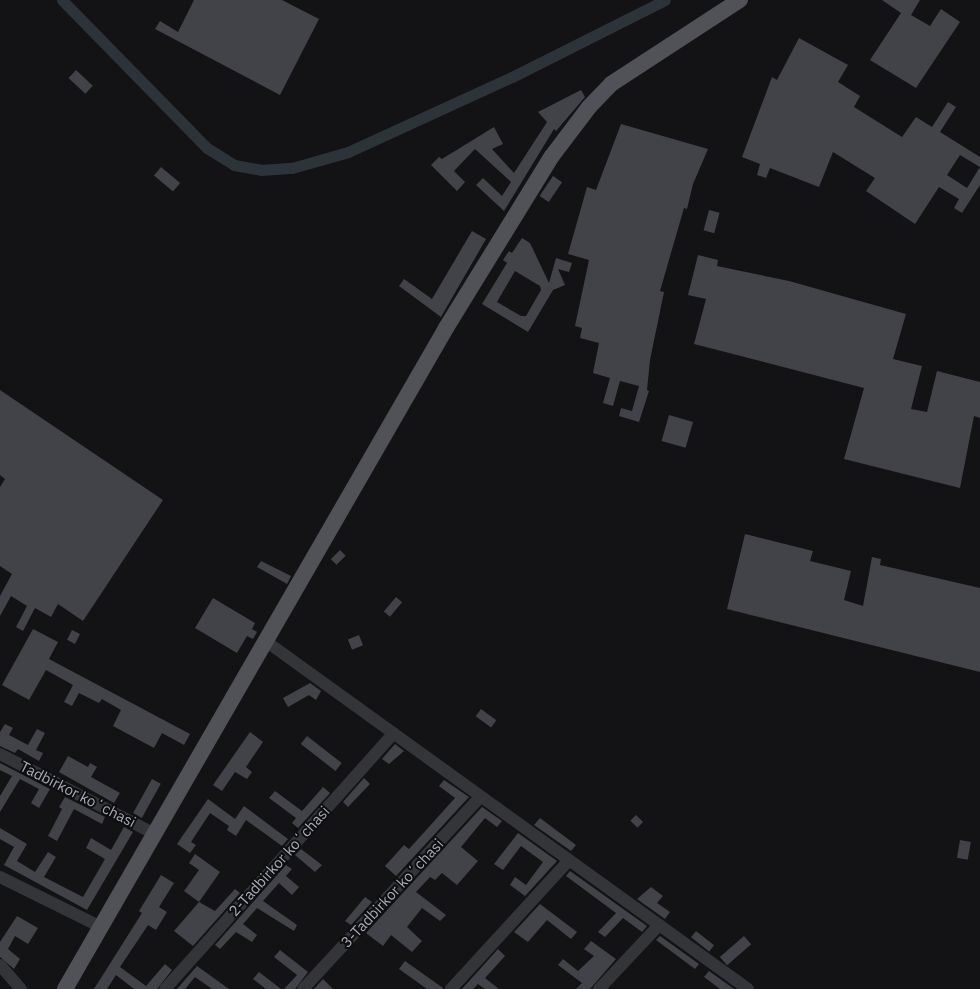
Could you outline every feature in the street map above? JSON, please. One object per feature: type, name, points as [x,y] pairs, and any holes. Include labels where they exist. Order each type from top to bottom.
[{"type":"main road","points":[[65,989],[267,642],[446,328],[552,156],[589,107],[611,84],[740,0]]},
{"type":"street","points":[[267,642],[747,989]]},
{"type":"street","name":"2-Tadbirkor koʻchasi","points":[[165,989],[394,733]]},
{"type":"street","name":"Tadbirkor koʻchasi","points":[[0,754],[155,834]]},
{"type":"street","name":"3-Tadbirkor koʻchasi","points":[[303,989],[480,797]]},
{"type":"street","points":[[451,989],[569,860]]},
{"type":"street","points":[[0,877],[101,927]]},
{"type":"street","points":[[599,989],[659,925]]},
{"type":"street","points":[[0,965],[21,989]]},
{"type":"building","points":[[194,0],[282,0],[319,19],[280,95],[155,29],[160,21],[178,32]]},
{"type":"building","points":[[882,0],[920,0],[911,15],[930,26],[941,9],[960,22],[916,88],[870,60],[901,13]]},
{"type":"building","points":[[799,38],[848,65],[838,82],[860,96],[854,107],[902,137],[916,117],[932,127],[948,102],[956,107],[940,132],[980,157],[980,167],[980,185],[962,213],[954,208],[959,199],[939,187],[915,224],[866,191],[875,178],[833,152],[819,187],[770,168],[766,178],[757,175],[760,164],[742,157],[772,77],[777,80]],"holes":[[[960,155],[980,167],[967,188],[947,175]]]},
{"type":"building","points":[[76,70],[93,86],[85,94],[68,78]]},
{"type":"building","points":[[581,90],[585,97],[556,131],[554,129],[504,211],[476,185],[483,178],[502,196],[511,182],[475,149],[454,171],[465,182],[457,191],[431,165],[439,157],[442,159],[494,127],[503,144],[492,149],[514,173],[547,122],[538,112]]},
{"type":"building","points":[[621,124],[708,149],[693,184],[687,209],[684,208],[660,291],[664,292],[650,360],[647,390],[649,391],[639,422],[619,416],[621,408],[632,411],[639,386],[620,381],[613,406],[603,403],[610,378],[593,373],[599,343],[580,338],[582,328],[575,326],[589,260],[568,254],[587,187],[596,190]]},
{"type":"building","points":[[161,167],[180,183],[173,191],[154,175]]},
{"type":"building","points":[[553,176],[562,182],[549,202],[540,196]]},
{"type":"building","points":[[709,210],[720,213],[714,233],[704,230]]},
{"type":"building","points":[[472,231],[486,239],[441,317],[399,286],[404,279],[432,299]]},
{"type":"building","points":[[522,238],[530,243],[549,283],[556,258],[572,263],[569,272],[558,269],[565,285],[553,290],[528,332],[482,304],[507,263],[503,260],[509,251],[512,253]],"holes":[[[515,271],[540,286],[541,290],[526,316],[521,316],[497,302]]]},
{"type":"building","points":[[698,255],[718,260],[717,266],[789,281],[906,314],[893,359],[922,366],[911,409],[927,412],[937,371],[980,382],[980,418],[974,416],[960,488],[844,459],[864,388],[694,344],[706,299],[688,295]]},
{"type":"building","points":[[0,390],[163,500],[83,621],[58,604],[51,617],[35,608],[23,631],[16,627],[27,606],[11,596],[0,616],[0,596],[12,574],[0,566],[0,487],[5,479],[0,475]]},
{"type":"building","points":[[669,415],[693,422],[686,448],[662,441]]},
{"type":"building","points":[[745,534],[813,551],[810,561],[851,571],[844,600],[863,606],[872,557],[881,559],[880,565],[980,588],[980,672],[727,609]]},
{"type":"building","points":[[340,550],[346,556],[336,565],[331,559]]},
{"type":"building","points":[[261,561],[291,576],[287,584],[257,567]]},
{"type":"building","points":[[396,597],[402,602],[390,617],[384,612]]},
{"type":"building","points":[[213,598],[255,623],[252,629],[257,632],[253,639],[247,636],[237,653],[195,628]]},
{"type":"building","points":[[33,629],[58,642],[49,659],[190,734],[184,745],[162,733],[154,748],[113,726],[121,710],[102,699],[99,703],[79,693],[72,706],[64,702],[73,685],[46,670],[29,700],[2,685]]},
{"type":"building","points":[[72,630],[80,634],[75,644],[67,640]]},
{"type":"building","points":[[359,635],[363,645],[352,650],[348,639]]},
{"type":"building","points":[[310,683],[321,691],[316,700],[309,695],[288,707],[283,698]]},
{"type":"building","points":[[481,709],[496,720],[491,727],[476,716]]},
{"type":"building","points":[[5,724],[13,728],[9,735],[28,745],[37,729],[45,733],[36,750],[43,753],[39,761],[18,749],[15,753],[0,746],[0,732]]},
{"type":"building","points":[[250,732],[263,742],[246,767],[252,772],[247,779],[235,772],[222,791],[213,785]]},
{"type":"building","points":[[307,736],[342,763],[336,771],[301,744]]},
{"type":"building","points":[[395,744],[404,751],[389,764],[382,759]]},
{"type":"building","points":[[68,756],[88,767],[90,763],[97,767],[91,777],[120,793],[114,803],[59,772]]},
{"type":"building","points":[[0,763],[50,789],[39,808],[31,803],[39,789],[20,779],[0,812],[0,796],[12,776],[0,770]]},
{"type":"building","points":[[364,778],[370,784],[348,807],[343,802]]},
{"type":"building","points":[[152,779],[161,784],[142,818],[133,813]]},
{"type":"building","points":[[444,780],[469,797],[396,876],[385,866],[404,845],[409,849],[455,798],[439,786]]},
{"type":"building","points":[[323,787],[330,793],[298,828],[292,823],[296,818],[269,798],[275,791],[302,811]]},
{"type":"building","points":[[65,797],[105,817],[102,824],[74,809],[57,841],[48,836],[62,809],[59,807]]},
{"type":"building","points":[[208,799],[235,819],[244,806],[288,839],[282,846],[246,820],[236,836],[227,830],[229,826],[210,813],[191,842],[196,845],[190,853],[177,844]]},
{"type":"building","points":[[482,807],[502,821],[497,827],[485,818],[461,847],[478,861],[457,885],[442,873],[435,880],[430,877],[416,892],[446,915],[440,921],[422,908],[407,927],[422,941],[412,952],[391,935],[383,946],[366,933]]},
{"type":"building","points":[[636,815],[643,822],[637,828],[630,821]]},
{"type":"building","points":[[540,818],[576,845],[571,851],[534,825]]},
{"type":"building","points":[[124,827],[133,832],[87,910],[4,865],[14,847],[0,839],[0,828],[27,844],[17,861],[35,872],[48,852],[56,857],[44,877],[83,897],[105,859],[86,848],[91,838],[111,850]]},
{"type":"building","points":[[518,833],[557,861],[525,896],[510,885],[515,877],[526,885],[543,862],[521,846],[503,870],[494,864]]},
{"type":"building","points":[[960,840],[971,842],[968,860],[957,858]]},
{"type":"building","points":[[301,849],[322,865],[315,872],[295,855]]},
{"type":"building","points":[[195,854],[220,872],[199,902],[184,891],[199,870],[189,863]]},
{"type":"building","points":[[286,865],[292,869],[286,876],[299,887],[292,895],[279,883],[263,901],[297,925],[294,931],[257,908],[243,924],[257,935],[252,942],[236,932],[220,949],[215,945]]},
{"type":"building","points":[[570,871],[647,926],[642,932],[623,918],[605,937],[598,932],[616,913],[566,876]]},
{"type":"building","points":[[161,875],[174,883],[159,907],[167,912],[156,930],[148,925],[120,967],[146,986],[165,964],[172,970],[157,989],[134,989],[116,975],[107,989],[94,989],[142,913],[139,911]]},
{"type":"building","points":[[651,887],[663,896],[657,903],[670,912],[665,919],[637,899]]},
{"type":"building","points":[[235,889],[240,893],[193,946],[174,931],[199,902],[215,911]]},
{"type":"building","points":[[365,897],[372,902],[351,925],[345,921]]},
{"type":"building","points":[[540,904],[577,932],[571,939],[547,920],[528,942],[514,932]]},
{"type":"building","points":[[17,916],[38,928],[28,944],[15,936],[8,949],[20,959],[14,969],[0,957],[0,942]]},
{"type":"building","points":[[696,931],[714,945],[709,951],[691,937]]},
{"type":"building","points":[[660,936],[699,964],[695,969],[656,940]]},
{"type":"building","points":[[744,936],[751,944],[727,965],[720,957]]},
{"type":"building","points":[[591,941],[616,959],[590,989],[576,989],[582,983],[558,965],[563,959],[578,971],[594,956],[584,949]]},
{"type":"building","points":[[498,949],[505,956],[485,978],[499,989],[485,989],[478,984],[473,989],[462,989]]},
{"type":"building","points":[[280,950],[308,972],[295,989],[284,989],[297,975],[274,957]]},
{"type":"building","points":[[405,961],[443,989],[427,989],[399,969]]},
{"type":"building","points":[[197,966],[229,989],[212,989],[195,977],[185,989],[177,989]]},
{"type":"building","points":[[709,971],[734,989],[720,989],[704,977]]},
{"type":"building","points":[[259,972],[281,989],[266,989],[253,979]]},
{"type":"building","points":[[323,979],[333,989],[314,989]]},
{"type":"waterway","points":[[62,0],[207,148],[234,165],[261,170],[292,168],[348,152],[512,77],[665,0]]}]
